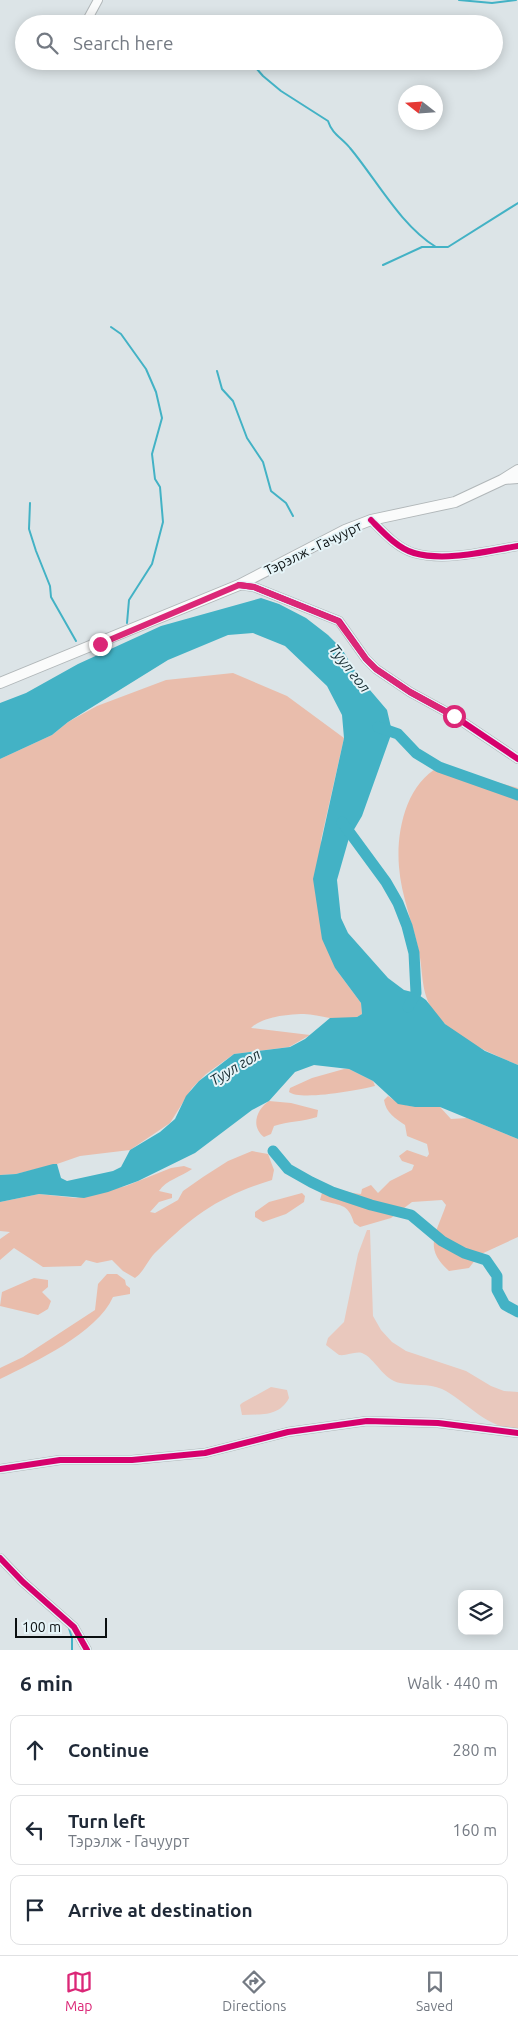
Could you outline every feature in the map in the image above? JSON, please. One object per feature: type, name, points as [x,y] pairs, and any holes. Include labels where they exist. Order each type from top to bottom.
[{"type":"main road","name":"Тэрэлж - Гачуурт","points":[[0,683],[152,623],[239,585],[345,530],[371,520],[455,502],[502,480],[518,470]]},
{"type":"street","points":[[90,15],[98,0]]},
{"type":"street","points":[[502,480],[518,478]]},
{"type":"street","points":[[371,520],[395,543],[413,553],[449,556],[518,546]]},
{"type":"street","points":[[239,585],[254,587],[338,621],[366,659],[376,669],[410,692],[454,716],[518,759]]},
{"type":"street","points":[[0,1469],[60,1460],[132,1460],[205,1453],[288,1432],[367,1421],[438,1423],[518,1433]]},
{"type":"street","points":[[0,1558],[23,1582],[74,1627],[87,1650]]},
{"type":"shaded area","points":[[233,673],[287,696],[344,738],[321,840],[335,968],[361,1003],[362,1014],[349,1019],[304,1014],[276,1017],[262,1021],[251,1028],[310,1035],[289,1047],[234,1054],[206,1074],[192,1088],[170,1123],[130,1150],[80,1156],[16,1174],[0,1175],[0,759],[52,735],[68,722],[97,706],[166,680]]},
{"type":"shaded area","points":[[439,767],[518,788],[518,1065],[471,1043],[450,1029],[429,1004],[424,990],[419,952],[400,878],[399,839],[411,797],[418,785]]},
{"type":"shaded area","points":[[349,1069],[373,1081],[375,1086],[317,1095],[289,1092],[290,1088],[312,1078]]},
{"type":"shaded area","points":[[388,1096],[406,1105],[440,1107],[451,1119],[467,1118],[518,1139],[518,1237],[479,1255],[469,1268],[449,1271],[441,1263],[434,1248],[434,1240],[446,1205],[442,1200],[412,1202],[391,1218],[360,1227],[354,1223],[352,1216],[346,1208],[320,1200],[323,1189],[361,1194],[362,1189],[371,1185],[378,1193],[390,1181],[412,1170],[414,1165],[402,1161],[399,1156],[407,1150],[427,1157],[429,1154],[427,1144],[407,1136],[405,1125],[389,1112],[384,1100]]},
{"type":"shaded area","points":[[269,1101],[291,1103],[318,1110],[317,1117],[274,1126],[271,1134],[264,1137],[257,1128],[256,1123],[258,1113]]},
{"type":"shaded area","points":[[252,1151],[268,1154],[274,1170],[272,1180],[237,1193],[196,1216],[157,1251],[135,1278],[123,1271],[112,1260],[97,1263],[86,1260],[81,1266],[43,1267],[14,1248],[0,1260],[0,1239],[10,1232],[0,1231],[0,1202],[39,1194],[76,1198],[126,1186],[171,1168],[184,1166],[192,1169],[162,1187],[159,1191],[172,1194],[172,1198],[159,1202],[150,1212],[155,1213],[178,1200],[183,1191],[228,1161]]},
{"type":"shaded area","points":[[302,1193],[305,1196],[304,1202],[286,1214],[263,1222],[255,1217],[255,1212],[269,1202]]},
{"type":"shaded area","points":[[367,1230],[370,1230],[373,1316],[381,1330],[392,1342],[406,1351],[466,1371],[491,1386],[504,1391],[518,1392],[518,1428],[497,1425],[487,1420],[442,1389],[394,1381],[362,1353],[339,1355],[326,1345],[328,1338],[344,1322],[358,1254]]},
{"type":"shaded area","points":[[107,1274],[117,1274],[125,1280],[126,1285],[130,1288],[130,1294],[113,1297],[94,1323],[64,1345],[0,1379],[0,1368],[23,1357],[95,1310],[98,1284]]},
{"type":"shaded area","points":[[34,1278],[48,1280],[48,1287],[42,1292],[51,1301],[48,1309],[38,1315],[0,1306],[2,1292]]},
{"type":"shaded area","points":[[271,1387],[287,1390],[289,1398],[280,1409],[263,1414],[242,1415],[240,1405],[242,1403]]},
{"type":"water","name":"Туул гол","points":[[261,598],[279,604],[306,618],[328,635],[342,649],[358,676],[387,710],[392,732],[362,816],[349,838],[337,880],[341,918],[348,933],[388,978],[404,990],[416,993],[426,1000],[445,1024],[485,1051],[518,1065],[518,1139],[440,1107],[415,1107],[398,1104],[373,1081],[349,1069],[314,1065],[295,1072],[269,1101],[252,1110],[195,1153],[138,1181],[84,1198],[39,1194],[0,1202],[0,1175],[16,1174],[57,1164],[61,1178],[67,1181],[113,1171],[121,1167],[130,1150],[160,1132],[175,1119],[186,1096],[199,1081],[234,1054],[290,1047],[305,1039],[330,1018],[357,1017],[362,1014],[361,1003],[335,968],[322,939],[313,879],[344,738],[342,715],[327,686],[285,646],[253,633],[228,635],[168,660],[68,722],[52,735],[0,759],[0,703],[26,693],[78,664],[161,626]]},
{"type":"waterway","points":[[459,0],[492,3],[516,0]]},
{"type":"waterway","points":[[258,70],[281,91],[328,121],[332,129],[360,160],[400,215],[423,238],[436,247]]},
{"type":"waterway","points":[[383,265],[422,247],[448,247],[518,203]]},
{"type":"waterway","points":[[111,327],[121,334],[146,369],[156,392],[162,418],[152,454],[155,479],[160,487],[163,522],[152,564],[129,600],[127,623]]},
{"type":"waterway","points":[[217,371],[222,389],[233,401],[247,438],[263,462],[271,491],[286,503],[293,516]]},
{"type":"waterway","points":[[30,503],[29,529],[50,586],[51,597],[76,641]]},
{"type":"waterway","points":[[378,727],[398,734],[416,753],[439,767],[518,795]]},
{"type":"waterway","points":[[342,822],[386,882],[398,903],[407,926],[414,953],[416,993],[408,1007]]},
{"type":"waterway","points":[[273,1151],[288,1169],[311,1182],[332,1192],[371,1205],[411,1215],[442,1241],[464,1253],[486,1260],[497,1276],[497,1290],[505,1305],[518,1312]]},
{"type":"waterway","points":[[68,1625],[72,1638],[72,1650]]},
{"type":"cycle path","points":[[371,520],[391,539],[414,553],[453,556],[518,546]]},
{"type":"cycle path","points":[[239,585],[254,587],[339,621],[366,659],[376,669],[410,692],[454,716],[518,759]]},
{"type":"cycle path","points":[[0,1469],[60,1460],[132,1460],[205,1453],[288,1432],[367,1421],[438,1423],[518,1433]]},
{"type":"cycle path","points":[[0,1558],[23,1582],[74,1627],[87,1650]]},
{"type":"route","points":[[100,644],[177,613],[239,585],[254,587],[338,621],[366,659],[376,669],[410,692],[454,716]]}]
